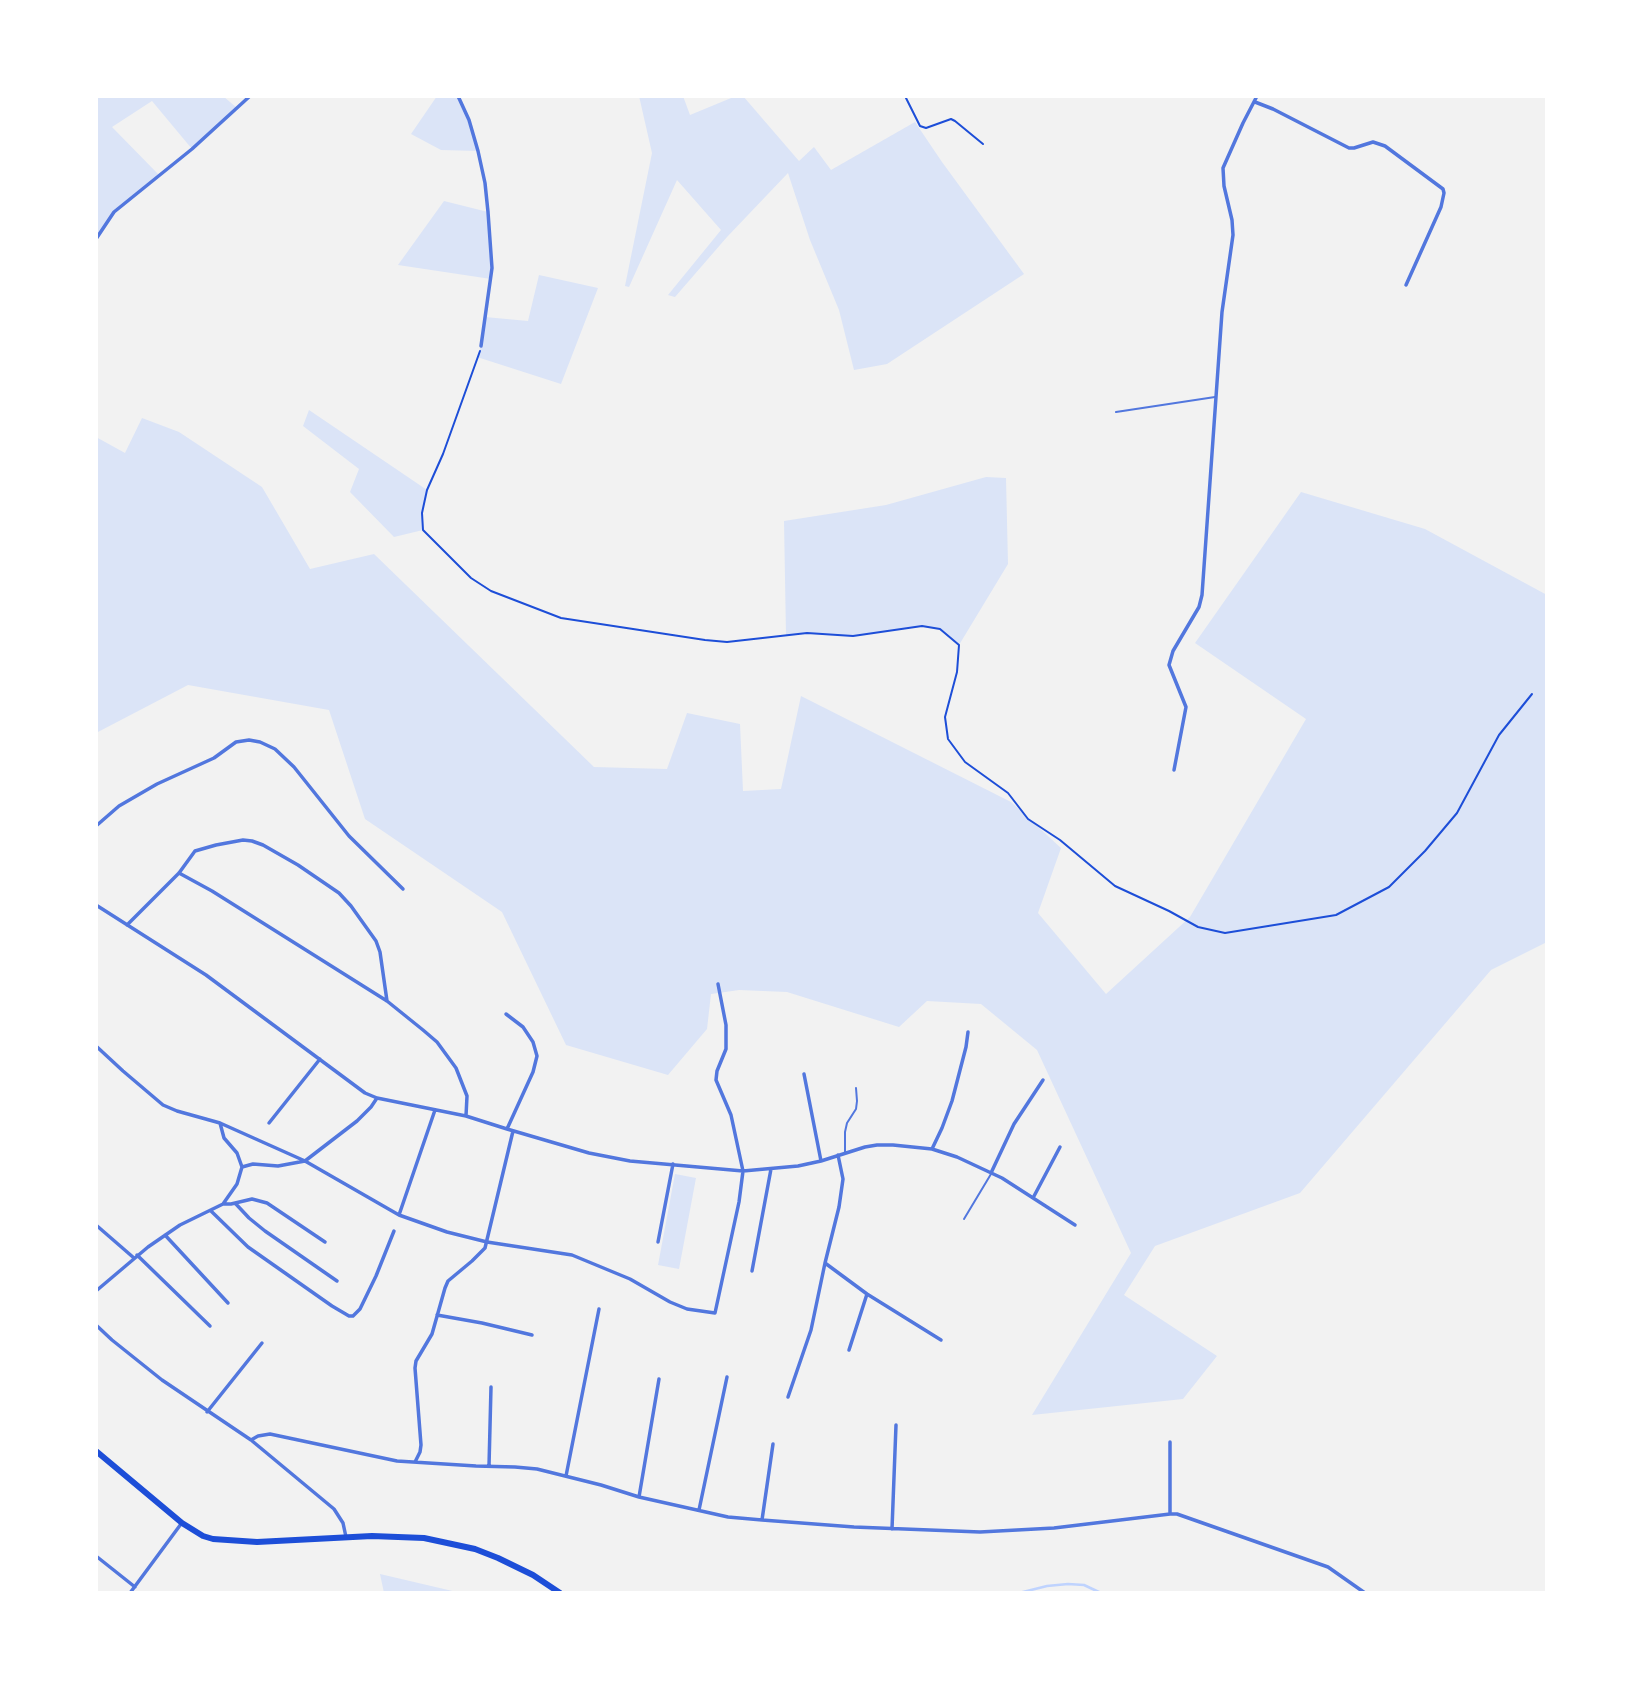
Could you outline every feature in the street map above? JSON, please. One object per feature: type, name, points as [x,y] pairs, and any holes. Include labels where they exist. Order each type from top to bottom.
[{"type":"main road","points":[[96,1451],[182,1523],[203,1536],[220,1541],[257,1542],[382,1536],[424,1538],[475,1549],[498,1558],[561,1593]]},
{"type":"street","points":[[96,239],[114,212],[192,149],[250,96]]},
{"type":"street","points":[[458,96],[469,120],[478,151],[488,212],[492,268],[481,346]]},
{"type":"street","points":[[1174,770],[1186,707],[1169,665],[1173,651],[1199,607],[1202,595],[1223,298],[1232,252],[1232,220],[1223,168],[1257,96]]},
{"type":"street","points":[[1255,102],[1349,148],[1373,142],[1385,146],[1443,189],[1441,206],[1406,285]]},
{"type":"street","points":[[96,826],[119,806],[214,758],[236,742],[260,742],[275,749],[294,767],[349,835],[403,889]]},
{"type":"street","points":[[127,925],[179,873],[195,851],[243,840],[262,845],[339,893],[351,906],[376,941],[387,1001]]},
{"type":"street","points":[[179,873],[387,1001],[430,1036],[445,1051],[456,1068],[465,1090],[468,1107],[466,1116]]},
{"type":"street","points":[[96,905],[206,975],[365,1093],[377,1098],[466,1116],[589,1153],[630,1161],[743,1171],[798,1166],[877,1145],[932,1149],[957,1157],[1002,1178],[1075,1225]]},
{"type":"street","points":[[96,1046],[163,1105],[220,1123],[305,1161],[399,1215],[487,1242],[572,1255],[630,1279],[687,1309],[715,1313],[743,1171],[731,1115],[716,1080],[726,1049],[724,1013],[718,984]]},
{"type":"street","points":[[506,1014],[523,1027],[533,1042],[537,1056],[533,1072],[507,1129]]},
{"type":"street","points":[[932,1149],[953,1101],[967,1047],[968,1032]]},
{"type":"street","points":[[269,1123],[320,1059]]},
{"type":"street","points":[[804,1074],[821,1161]]},
{"type":"street","points":[[991,1173],[1014,1124],[1043,1080]]},
{"type":"street","points":[[242,1167],[253,1164],[278,1166],[305,1161],[357,1121],[377,1098]]},
{"type":"street","points":[[399,1215],[435,1110]]},
{"type":"street","points":[[96,1291],[165,1235],[223,1204],[237,1184],[242,1167],[236,1153],[224,1138],[220,1123]]},
{"type":"street","points":[[415,1462],[421,1445],[416,1361],[432,1334],[449,1281],[480,1254],[487,1242],[513,1131]]},
{"type":"street","points":[[1033,1198],[1060,1147]]},
{"type":"street","points":[[788,1397],[811,1330],[839,1207],[842,1167],[838,1155]]},
{"type":"street","points":[[658,1242],[673,1164]]},
{"type":"street","points":[[752,1271],[771,1169]]},
{"type":"street","points":[[223,1204],[251,1199],[267,1203],[325,1242]]},
{"type":"street","points":[[235,1203],[265,1231],[337,1281]]},
{"type":"street","points":[[211,1211],[248,1247],[349,1316],[353,1316],[360,1309],[394,1231]]},
{"type":"street","points":[[96,1225],[210,1326]]},
{"type":"street","points":[[165,1235],[228,1303]]},
{"type":"street","points":[[825,1263],[867,1294],[942,1340]]},
{"type":"street","points":[[849,1350],[867,1294]]},
{"type":"street","points":[[566,1476],[599,1309]]},
{"type":"street","points":[[437,1315],[532,1335]]},
{"type":"street","points":[[96,1325],[162,1380],[251,1440],[334,1509],[343,1523],[346,1537]]},
{"type":"street","points":[[207,1412],[262,1343]]},
{"type":"street","points":[[699,1510],[727,1377]]},
{"type":"street","points":[[639,1497],[659,1379]]},
{"type":"street","points":[[489,1466],[491,1387]]},
{"type":"street","points":[[892,1529],[897,1425]]},
{"type":"street","points":[[251,1440],[270,1434],[397,1461],[537,1469],[639,1497],[728,1517],[762,1520],[980,1532],[1054,1528],[1177,1514],[1328,1567],[1366,1593]]},
{"type":"street","points":[[1170,1442],[1170,1514]]},
{"type":"street","points":[[762,1520],[773,1444]]},
{"type":"street","points":[[130,1593],[182,1523]]},
{"type":"street","points":[[96,1556],[135,1587]]},
{"type":"lane","points":[[1116,412],[1216,397]]},
{"type":"lane","points":[[845,1153],[845,1132],[856,1109],[856,1088]]},
{"type":"lane","points":[[964,1219],[991,1173]]},
{"type":"path","points":[[905,96],[920,126],[926,128],[955,121],[983,144]]},
{"type":"path","points":[[481,346],[443,454],[427,490],[422,513],[423,530],[471,578],[491,591],[561,618],[705,640],[727,642],[807,633],[853,636],[922,626],[940,628],[960,645],[957,672],[945,717],[948,739],[965,762],[1008,793],[1028,818],[1060,840],[1115,886],[1198,926],[1225,933],[1336,915],[1389,887],[1425,851],[1457,813],[1499,735],[1532,694]]},
{"type":"shaded area","points":[[96,96],[223,96],[237,108],[192,149],[152,101],[112,127],[159,175],[114,212],[96,239]]},
{"type":"shaded area","points":[[437,96],[458,96],[478,151],[441,150],[411,134]]},
{"type":"shaded area","points":[[639,96],[683,96],[690,115],[736,96],[743,96],[799,161],[814,147],[831,170],[915,122],[1024,274],[887,364],[854,370],[839,310],[810,240],[788,173],[675,297],[668,295],[721,230],[677,180],[629,287],[625,286],[652,153]]},
{"type":"shaded area","points":[[444,201],[488,212],[491,279],[398,265]]},
{"type":"shaded area","points":[[539,275],[598,288],[561,384],[477,357],[485,317],[528,321]]},
{"type":"shaded area","points":[[309,410],[427,490],[422,512],[423,530],[394,537],[350,492],[359,469],[303,426]]},
{"type":"shaded area","points":[[142,418],[179,432],[262,487],[310,569],[374,554],[594,767],[667,769],[687,713],[740,724],[743,791],[781,789],[801,696],[1011,802],[1061,848],[1038,913],[1106,994],[1190,917],[1306,719],[1195,643],[1301,492],[1425,529],[1547,595],[1547,942],[1491,970],[1300,1193],[1155,1246],[1124,1295],[1217,1356],[1183,1399],[1032,1415],[1131,1253],[1037,1050],[981,1004],[927,1001],[899,1027],[787,992],[739,990],[711,994],[707,1029],[668,1075],[566,1045],[502,912],[365,819],[329,710],[188,685],[96,733],[96,437],[125,453]]},
{"type":"shaded area","points":[[986,477],[1006,478],[1008,564],[959,645],[940,629],[922,626],[853,636],[807,633],[786,635],[784,521],[886,505]]},
{"type":"shaded area","points":[[675,1174],[696,1178],[679,1269],[658,1265]]},
{"type":"shaded area","points":[[380,1574],[461,1593],[384,1593]]},
{"type":"waterway","points":[[1019,1593],[1068,1584],[1084,1585],[1101,1593]]}]
